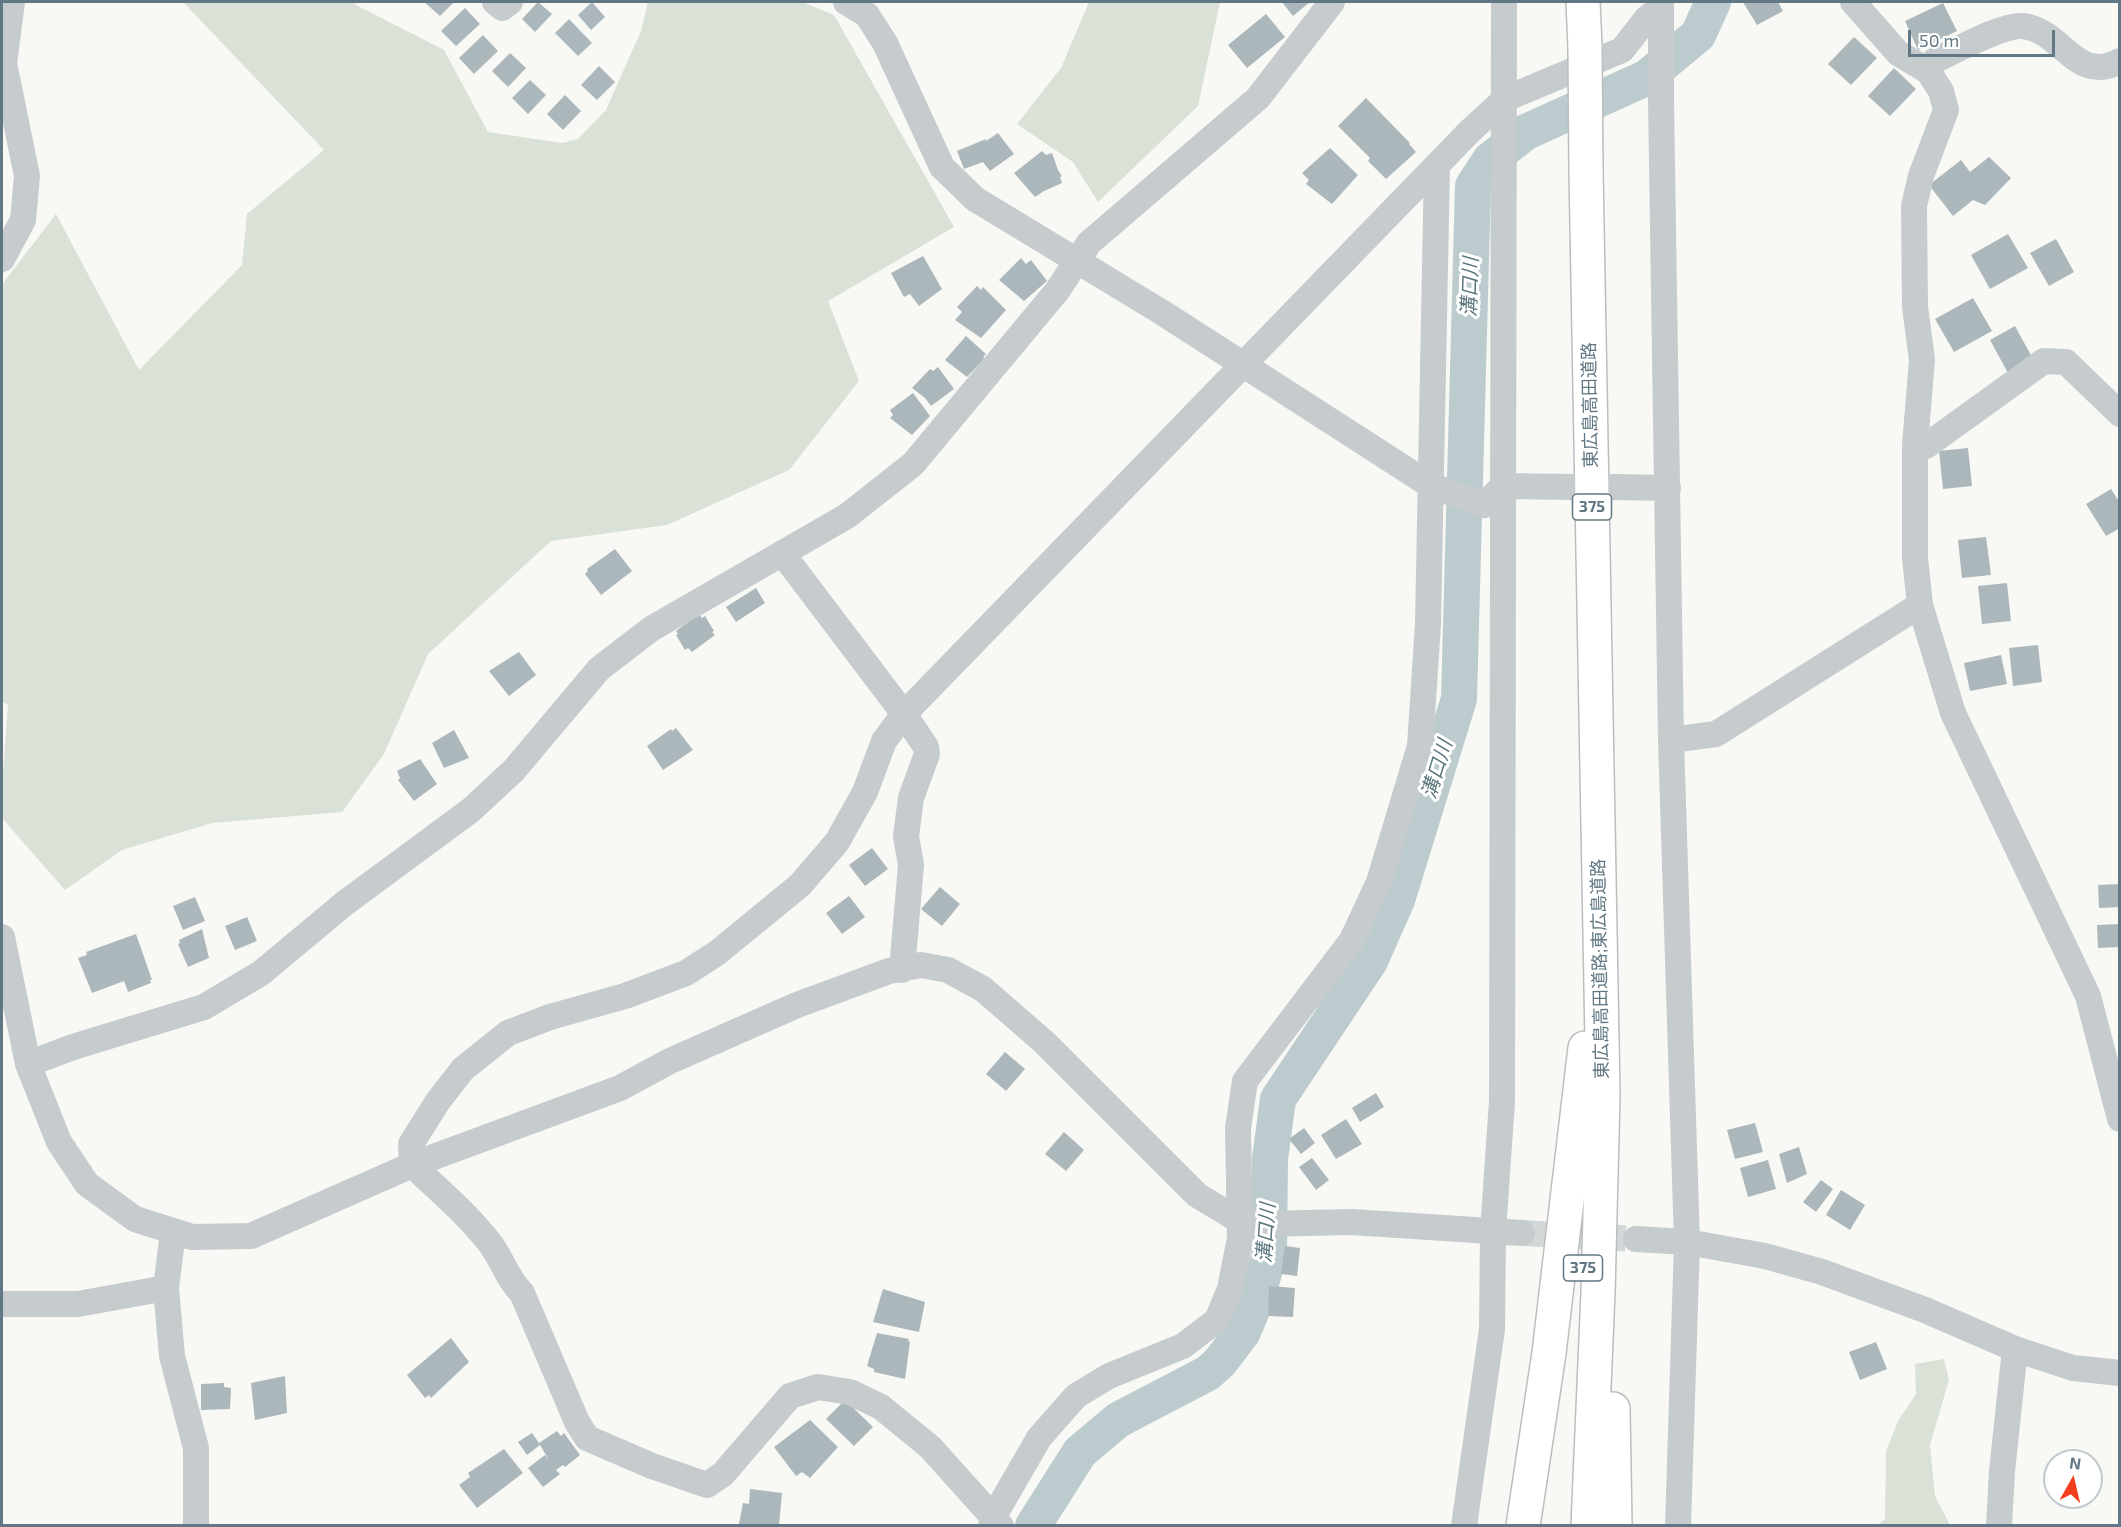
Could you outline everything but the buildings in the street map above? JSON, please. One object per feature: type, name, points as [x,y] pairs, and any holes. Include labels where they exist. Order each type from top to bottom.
[{"type":"highway","name":"東広島高田道路","points":[[1583,2],[1598,844]]},
{"type":"highway","name":"東広島高田道路;東広島道路","points":[[1570,1526],[1586,1212],[1589,1010],[1598,844]]},
{"type":"highway","name":"東広島高田道路;東広島道路","points":[[1588,1526],[1598,1304],[1603,1095],[1598,844]]},
{"type":"highway","points":[[1523,1526],[1549,1353],[1589,1010]]},
{"type":"highway","points":[[1603,1095],[1615,1526]]},
{"type":"street","points":[[2,259],[23,220],[27,176],[4,63],[12,2]]},
{"type":"street","points":[[495,2],[502,8],[510,2]]},
{"type":"street","points":[[846,2],[867,15],[885,44],[942,167],[975,199],[1244,365],[1430,485],[1484,505],[1503,486],[1573,487]]},
{"type":"street","points":[[28,1064],[73,1047],[204,1007],[261,972],[345,903],[471,810],[514,770],[599,669],[651,629],[847,516],[913,464],[1057,291],[1089,243],[1258,98],[1332,2]]},
{"type":"street","points":[[1464,1526],[1492,1329],[1493,1232],[1502,1101],[1504,2]]},
{"type":"street","points":[[1853,2],[1898,53],[1928,71],[1941,91],[1946,110],[1921,176],[1914,206],[1915,307],[1922,360],[1915,445],[1915,558],[1920,605],[1953,713],[2088,996],[2120,1119]]},
{"type":"street","points":[[1437,165],[1428,624],[1420,746],[1379,882],[1352,940],[1245,1081],[1238,1128],[1239,1238],[1230,1289],[1217,1320],[1183,1346],[1109,1376],[1076,1396],[1039,1438],[995,1522],[930,1447],[881,1407],[850,1392],[818,1387],[790,1396],[723,1474],[707,1485],[652,1466],[587,1438],[576,1422],[522,1293],[516,1287],[490,1243],[412,1165],[411,1144],[438,1101],[463,1070],[508,1033],[550,1017],[625,996],[686,973],[717,953],[800,885],[837,842],[865,792],[884,741],[904,714],[1437,165],[1505,99],[1622,50],[1647,18],[1661,5]]},
{"type":"street","points":[[1661,5],[1660,100],[1671,740],[1687,1242],[1678,1526]]},
{"type":"street","points":[[1928,71],[1934,61],[2009,27],[2024,26],[2044,32],[2083,65],[2097,68],[2111,66],[2120,61]]},
{"type":"street","points":[[1915,445],[1926,446],[2044,361],[2066,362],[2120,414]]},
{"type":"street","points":[[1612,487],[1668,488]]},
{"type":"street","points":[[782,553],[904,714],[926,747],[927,754],[911,798],[906,837],[911,865],[902,970]]},
{"type":"street","points":[[1671,740],[1716,734],[1920,605]]},
{"type":"street","points":[[2,937],[28,1064],[58,1142],[87,1184],[135,1219],[192,1237],[251,1236],[412,1165],[620,1088],[670,1061],[797,1005],[889,971],[921,965],[948,970],[983,988],[1044,1042],[1197,1195],[1240,1221],[1263,1224],[1351,1222],[1522,1233]]},
{"type":"street","points":[[173,1232],[166,1288],[172,1356],[196,1448],[196,1526]]},
{"type":"street","points":[[1636,1239],[1687,1242],[1765,1256],[1822,1272],[1925,1310],[2015,1349],[2073,1368],[2120,1373]]},
{"type":"street","points":[[2,1304],[78,1304],[166,1288]]},
{"type":"street","points":[[1999,1526],[2002,1471],[2015,1349]]},
{"type":"shaded area","points":[[183,2],[354,2],[444,50],[488,132],[562,143],[578,139],[606,110],[641,31],[648,2],[802,2],[834,15],[954,227],[828,301],[859,381],[789,470],[667,525],[551,541],[428,654],[384,754],[342,812],[212,823],[122,850],[65,890],[2,818],[8,704],[2,702],[2,288],[4,282],[56,214],[139,370],[242,265],[247,214],[324,150]]},
{"type":"shaded area","points":[[1089,2],[1220,2],[1198,106],[1098,202],[1073,162],[1017,124],[1061,68]]},
{"type":"shaded area","points":[[1944,1359],[1949,1380],[1930,1445],[1935,1496],[1950,1525],[1877,1525],[1885,1519],[1886,1452],[1898,1421],[1916,1394],[1915,1364]]},
{"type":"waterway","name":"溝口川","points":[[1033,1526],[1080,1452],[1118,1420],[1208,1373],[1220,1362],[1243,1332],[1257,1298],[1269,1255],[1270,1159],[1278,1099],[1370,961],[1397,900],[1459,699],[1473,186],[1490,160],[1526,132],[1646,78],[1698,35],[1713,2]]},
{"type":"tunnel","points":[[1522,1233],[1636,1239]]}]
